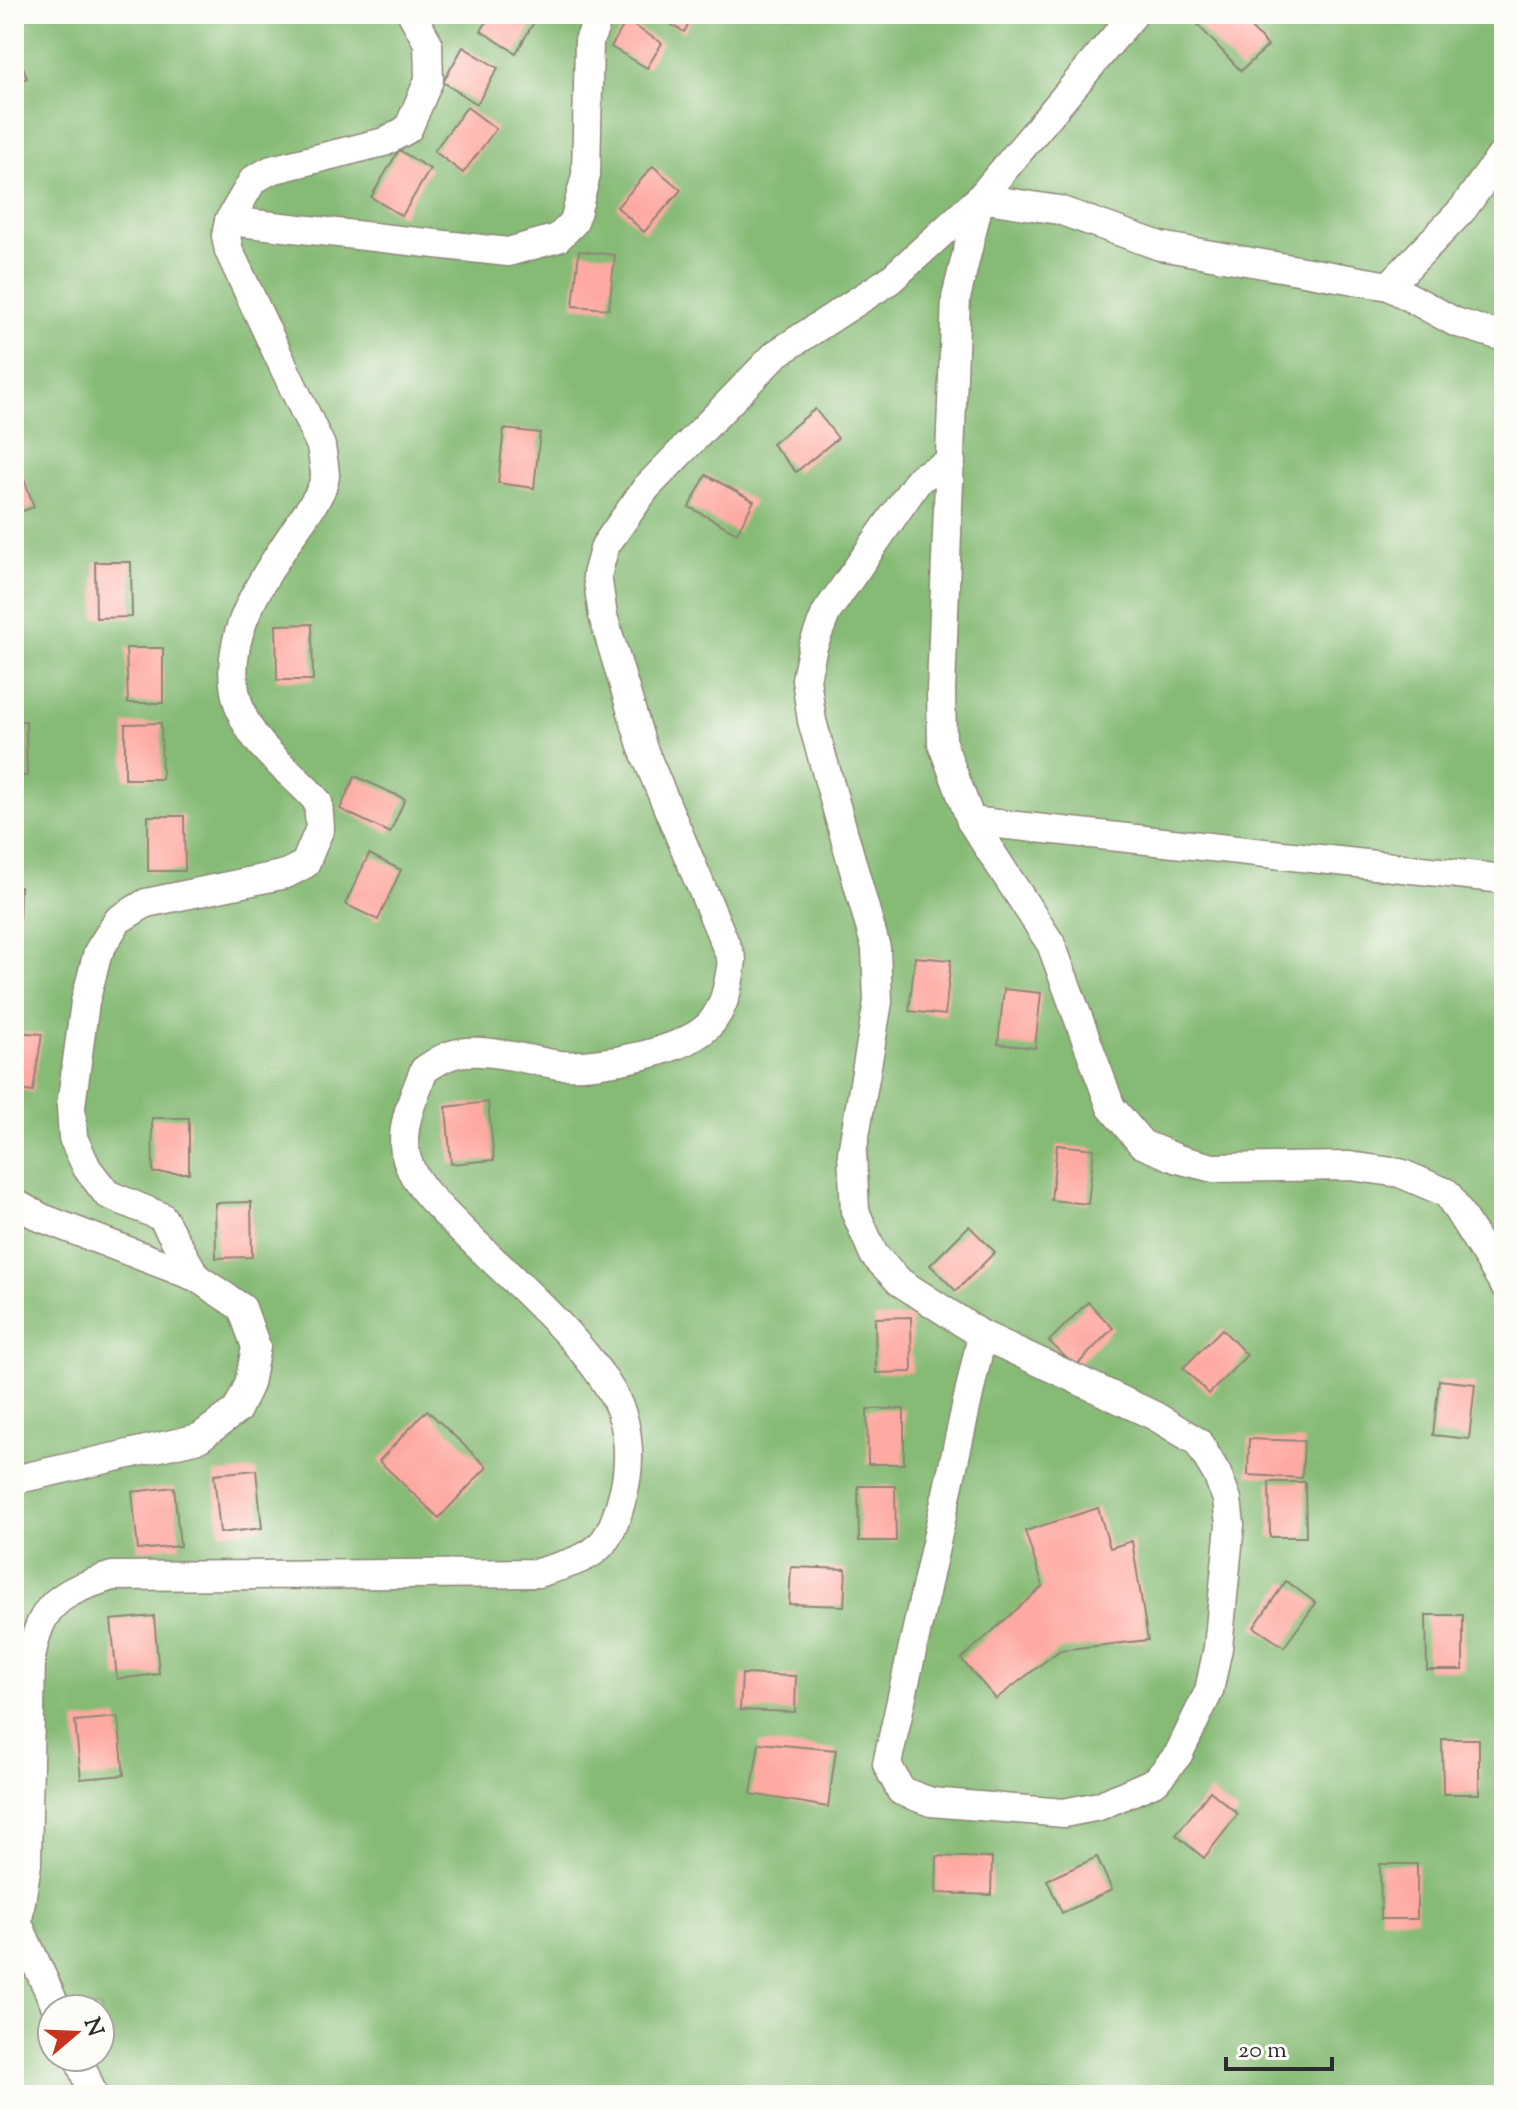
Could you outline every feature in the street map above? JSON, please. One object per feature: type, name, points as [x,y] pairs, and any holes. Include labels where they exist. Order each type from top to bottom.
[{"type":"street","points":[[196,1277],[162,1217],[107,1194],[87,1168],[73,1138],[71,1106],[85,1002],[98,952],[118,920],[146,903],[175,895],[286,874],[305,864],[320,828],[318,802],[264,750],[240,709],[234,674],[238,636],[251,598],[316,498],[325,477],[321,446],[229,251],[226,236],[229,221],[253,180],[271,170],[384,142],[408,129],[429,80],[428,43],[412,14]]},
{"type":"street","points":[[229,221],[508,252],[558,238],[574,222],[586,175],[589,41],[600,14]]},
{"type":"street","points":[[50,1993],[16,1918],[27,1864],[31,1659],[37,1626],[52,1606],[77,1587],[112,1576],[538,1573],[589,1558],[614,1530],[626,1484],[628,1444],[617,1401],[587,1356],[423,1191],[405,1152],[406,1118],[424,1070],[452,1054],[502,1054],[562,1065],[609,1064],[687,1040],[711,1024],[728,993],[732,960],[643,749],[603,616],[597,575],[605,546],[646,488],[776,354],[890,280],[980,198],[1134,14]]},
{"type":"street","points":[[1389,286],[1463,209],[1504,152]]},
{"type":"street","points":[[980,198],[1059,210],[1160,246],[1389,286],[1455,322],[1504,337]]},
{"type":"street","points":[[980,198],[956,298],[942,743],[971,821],[1051,944],[1111,1107],[1142,1144],[1178,1159],[1213,1168],[1350,1166],[1400,1173],[1447,1193],[1504,1284]]},
{"type":"street","points":[[951,462],[920,478],[826,613],[813,646],[806,679],[812,721],[876,948],[878,1002],[852,1153],[855,1211],[874,1255],[900,1282],[982,1335],[1155,1416],[1198,1442],[1217,1474],[1227,1499],[1230,1525],[1218,1648],[1209,1691],[1178,1755],[1156,1781],[1099,1806],[1064,1813],[931,1802],[901,1791],[891,1778],[887,1764],[982,1335]]},
{"type":"street","points":[[971,821],[1504,879]]},
{"type":"street","points":[[14,1203],[42,1218],[196,1277],[242,1308],[256,1347],[249,1384],[237,1410],[199,1438],[14,1480]]},
{"type":"street","points":[[84,2073],[93,2095]]},
{"type":"green space","points":[[14,14],[1504,14],[1504,2095],[14,2095]]},
{"type":"building","points":[[491,14],[531,14],[537,17],[516,53],[481,31]]},
{"type":"building","points":[[654,14],[695,14],[684,32]]},
{"type":"building","points":[[1209,14],[1238,14],[1268,46],[1241,71],[1198,25]]},
{"type":"building","points":[[626,21],[662,43],[647,68],[611,47]]},
{"type":"building","points":[[14,41],[27,78],[14,82]]},
{"type":"building","points":[[463,47],[498,68],[477,104],[443,82]]},
{"type":"building","points":[[467,107],[496,129],[463,173],[434,151]]},
{"type":"building","points":[[399,150],[430,169],[402,216],[371,197]]},
{"type":"building","points":[[653,166],[681,190],[644,232],[617,207]]},
{"type":"building","points":[[579,251],[615,255],[609,309],[573,306]]},
{"type":"building","points":[[815,409],[838,438],[796,472],[772,444]]},
{"type":"building","points":[[504,429],[540,433],[534,488],[498,483]]},
{"type":"building","points":[[19,464],[34,507],[14,514],[14,466]]},
{"type":"building","points":[[706,475],[754,501],[737,533],[689,507]]},
{"type":"building","points":[[95,562],[131,562],[132,617],[96,618]]},
{"type":"building","points":[[312,624],[313,680],[277,680],[276,625]]},
{"type":"building","points":[[126,648],[163,648],[163,703],[128,703]]},
{"type":"building","points":[[14,721],[26,721],[27,776],[14,776]]},
{"type":"building","points":[[161,723],[162,779],[125,779],[125,724]]},
{"type":"building","points":[[355,776],[405,799],[390,833],[340,809]]},
{"type":"building","points":[[148,816],[184,816],[185,871],[148,871]]},
{"type":"building","points":[[369,854],[401,870],[378,920],[345,904]]},
{"type":"building","points":[[14,887],[20,887],[17,1000],[14,1000]]},
{"type":"building","points":[[915,957],[951,960],[945,1015],[909,1011]]},
{"type":"building","points":[[1004,989],[1041,993],[1035,1048],[998,1044]]},
{"type":"building","points":[[14,1032],[42,1034],[33,1092],[14,1089]]},
{"type":"building","points":[[488,1102],[494,1160],[451,1164],[446,1107]]},
{"type":"building","points":[[152,1118],[189,1118],[189,1173],[153,1173]]},
{"type":"building","points":[[1057,1145],[1094,1149],[1088,1204],[1051,1200]]},
{"type":"building","points":[[251,1202],[252,1257],[216,1258],[215,1203]]},
{"type":"building","points":[[969,1226],[995,1252],[956,1291],[930,1265]]},
{"type":"building","points":[[1088,1302],[1113,1328],[1075,1367],[1049,1341]]},
{"type":"building","points":[[911,1317],[912,1372],[876,1373],[875,1318]]},
{"type":"building","points":[[1222,1329],[1247,1355],[1209,1394],[1183,1368]]},
{"type":"building","points":[[1439,1380],[1475,1384],[1469,1439],[1433,1435]]},
{"type":"building","points":[[867,1409],[904,1409],[904,1464],[868,1464]]},
{"type":"building","points":[[427,1410],[487,1467],[439,1518],[379,1461]]},
{"type":"building","points":[[1249,1439],[1304,1441],[1302,1478],[1248,1475]]},
{"type":"building","points":[[256,1470],[262,1528],[220,1533],[214,1474]]},
{"type":"building","points":[[1269,1482],[1305,1482],[1306,1537],[1270,1537]]},
{"type":"building","points":[[858,1486],[895,1486],[896,1541],[859,1541]]},
{"type":"building","points":[[174,1487],[180,1546],[138,1550],[132,1492]]},
{"type":"building","points":[[1098,1508],[1110,1548],[1132,1541],[1148,1640],[1060,1650],[996,1699],[961,1659],[1043,1586],[1025,1531]]},
{"type":"building","points":[[791,1567],[846,1569],[844,1606],[789,1604]]},
{"type":"building","points":[[1286,1581],[1316,1603],[1284,1647],[1254,1627]]},
{"type":"building","points":[[1426,1615],[1463,1615],[1463,1670],[1427,1670]]},
{"type":"building","points":[[154,1616],[159,1674],[117,1679],[111,1620]]},
{"type":"building","points":[[742,1674],[796,1676],[795,1712],[740,1710]]},
{"type":"building","points":[[118,1717],[124,1775],[81,1779],[75,1721]]},
{"type":"building","points":[[1442,1739],[1479,1739],[1479,1794],[1443,1794]]},
{"type":"building","points":[[759,1743],[836,1750],[828,1807],[751,1794]]},
{"type":"building","points":[[1210,1791],[1238,1814],[1204,1858],[1176,1835]]},
{"type":"building","points":[[937,1856],[992,1858],[991,1895],[936,1893]]},
{"type":"building","points":[[1097,1857],[1112,1890],[1062,1913],[1047,1880]]},
{"type":"building","points":[[1380,1864],[1417,1864],[1417,1919],[1381,1919]]}]
